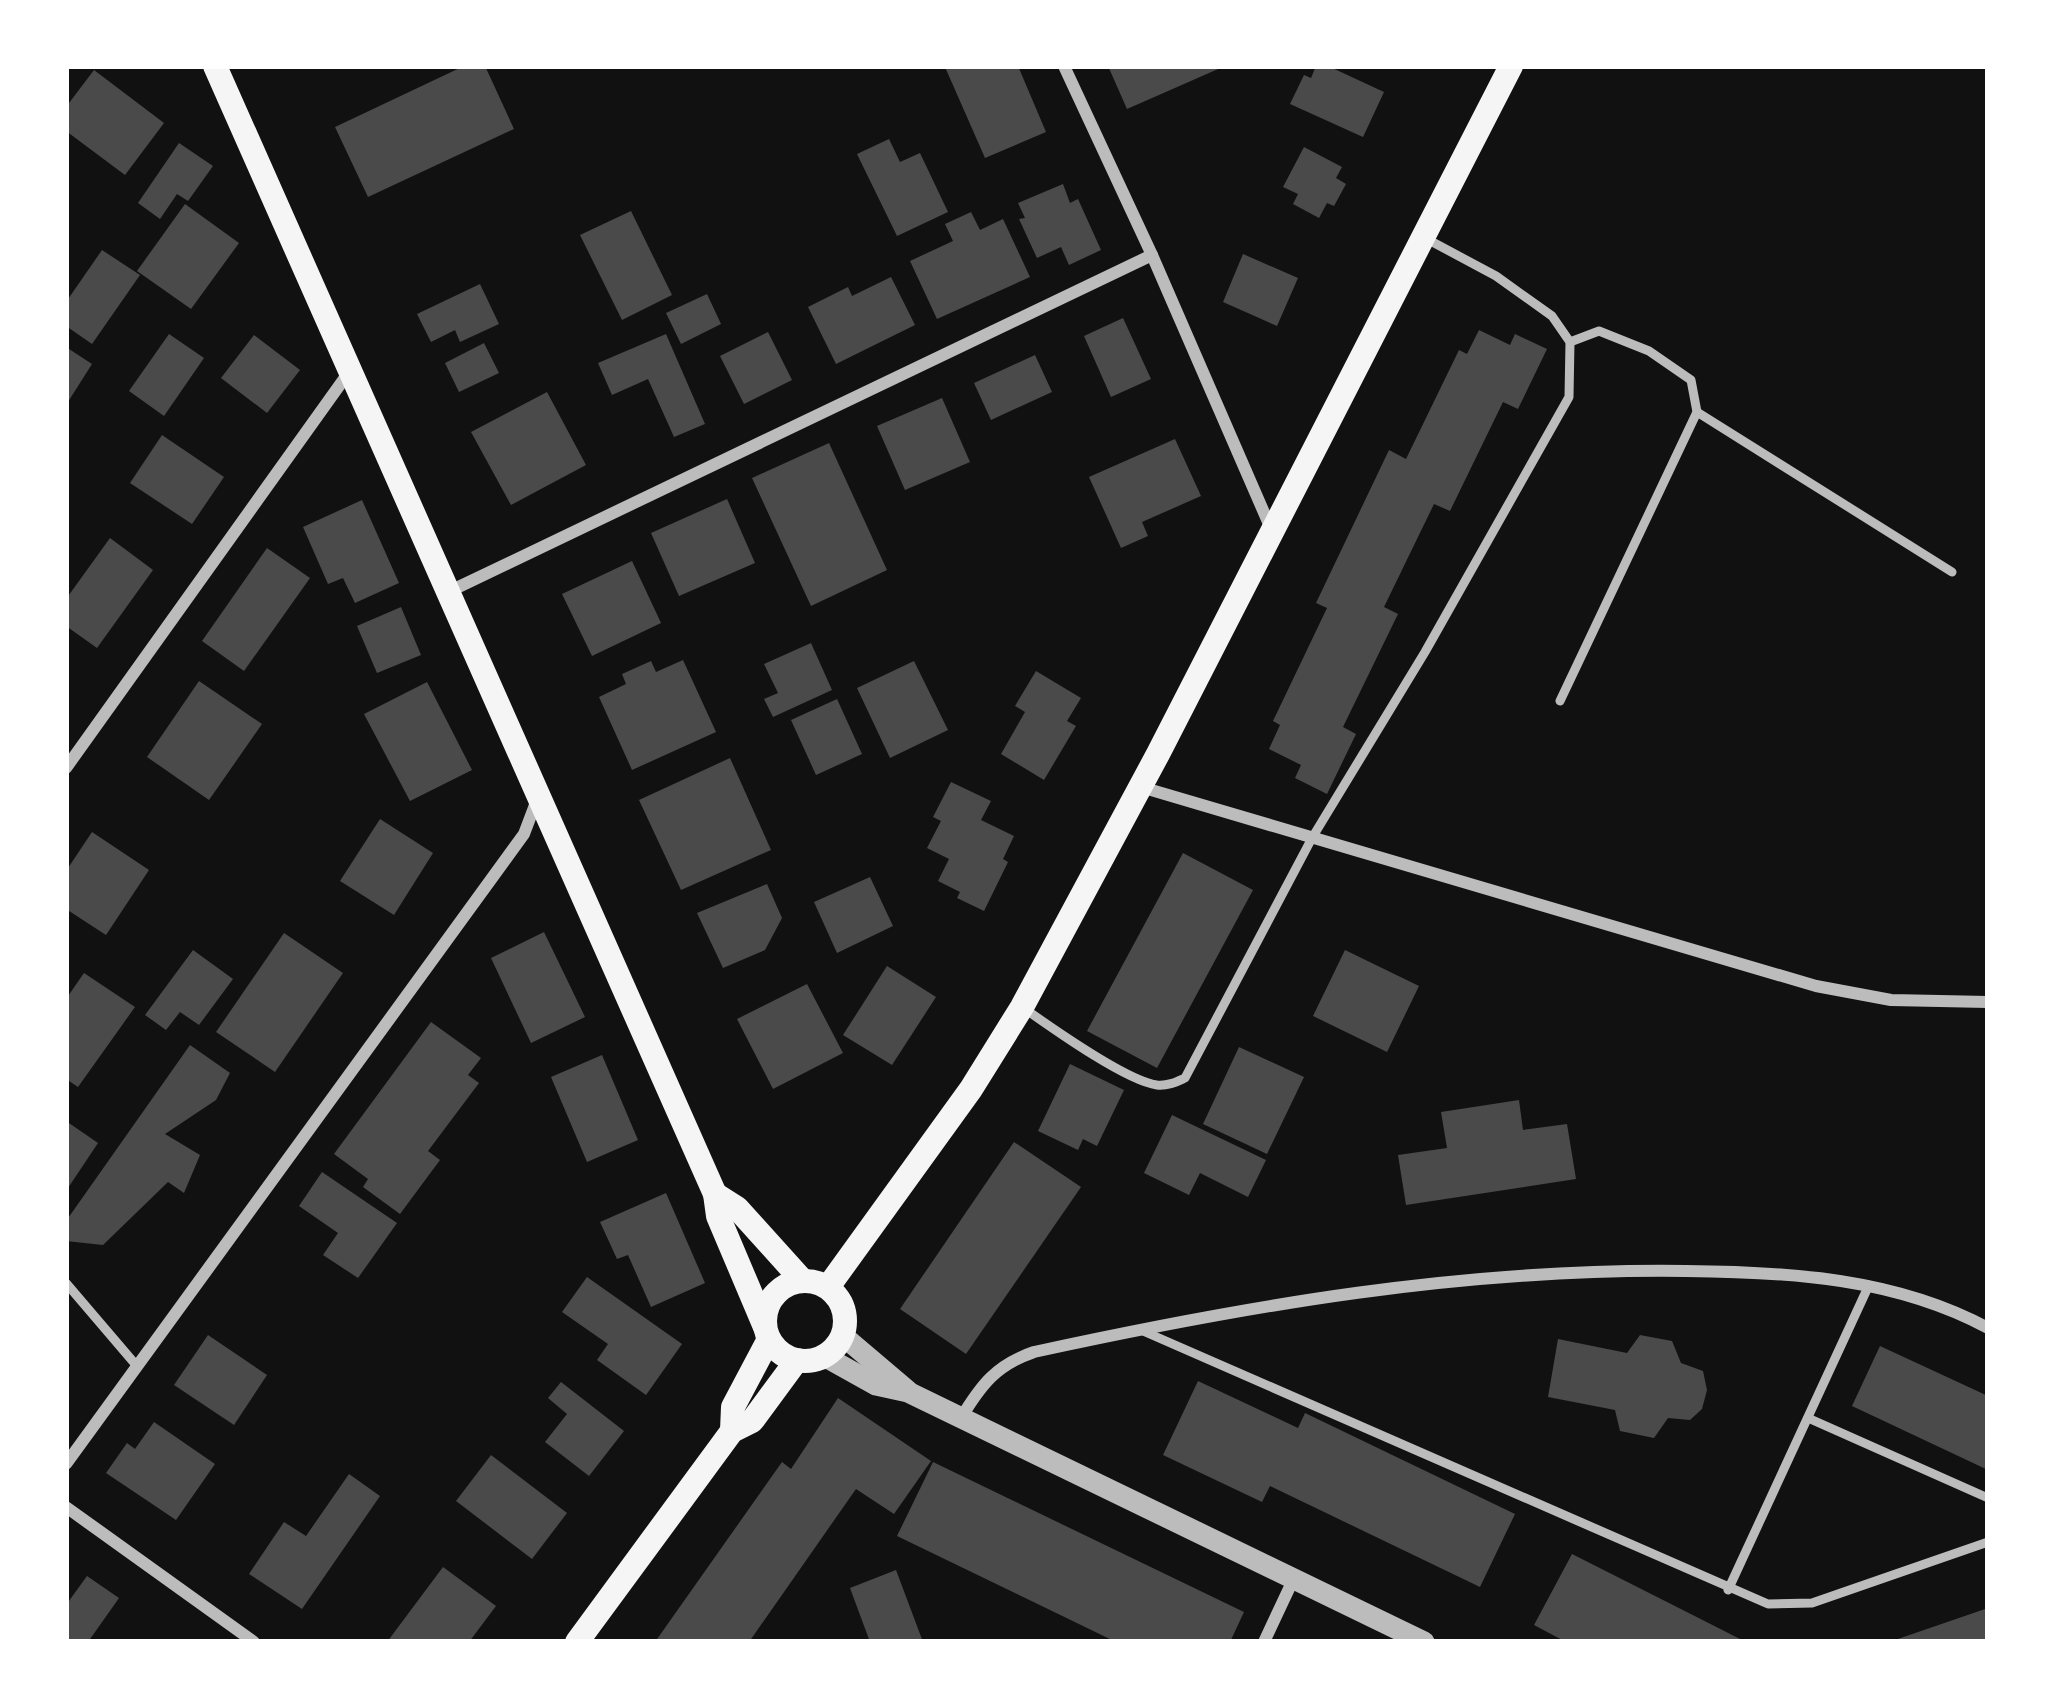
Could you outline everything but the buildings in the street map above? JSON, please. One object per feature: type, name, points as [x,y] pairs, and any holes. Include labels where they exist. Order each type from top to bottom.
[{"type":"main road","points":[[215,66],[715,1194],[718,1216],[767,1333],[777,1350],[797,1360],[824,1356],[842,1335],[842,1306],[828,1287],[802,1280],[737,1208],[715,1194]]},
{"type":"main road","points":[[828,1287],[971,1089],[1022,1007],[1273,533],[1510,66]]},
{"type":"main road","points":[[732,1431],[733,1407],[767,1333],[765,1314],[778,1290],[802,1280]]},
{"type":"main road","points":[[577,1642],[732,1431],[752,1420],[797,1360]]},
{"type":"street","points":[[1064,66],[1273,533]]},
{"type":"street","points":[[448,592],[1152,255]]},
{"type":"street","points":[[66,768],[350,371]]},
{"type":"street","points":[[1140,787],[1816,986],[1891,1000],[1988,1002]]},
{"type":"street","points":[[66,1464],[524,834],[538,796]]},
{"type":"street","points":[[961,1418],[984,1381],[1002,1364],[1034,1352],[1352,1291],[1547,1273],[1740,1271],[1869,1285],[1949,1307],[1988,1328]]},
{"type":"street","points":[[842,1335],[908,1392]]},
{"type":"street","points":[[824,1356],[876,1385],[908,1392],[1424,1642]]},
{"type":"street","points":[[66,1507],[254,1642]]},
{"type":"street","points":[[1264,1642],[1294,1578]]},
{"type":"lane","points":[[1022,1007],[1143,1081],[1167,1085],[1185,1078],[1312,838],[1425,652],[1569,397],[1570,342],[1552,316],[1496,276],[1425,238]]},
{"type":"lane","points":[[1560,700],[1697,412],[1691,380],[1649,351],[1599,331],[1570,342]]},
{"type":"lane","points":[[1697,412],[1952,572]]},
{"type":"lane","points":[[66,1283],[136,1365]]},
{"type":"lane","points":[[1728,1589],[1869,1285]]},
{"type":"lane","points":[[1139,1329],[1768,1604],[1813,1603],[1988,1542]]},
{"type":"lane","points":[[1808,1418],[1988,1498]]}]
